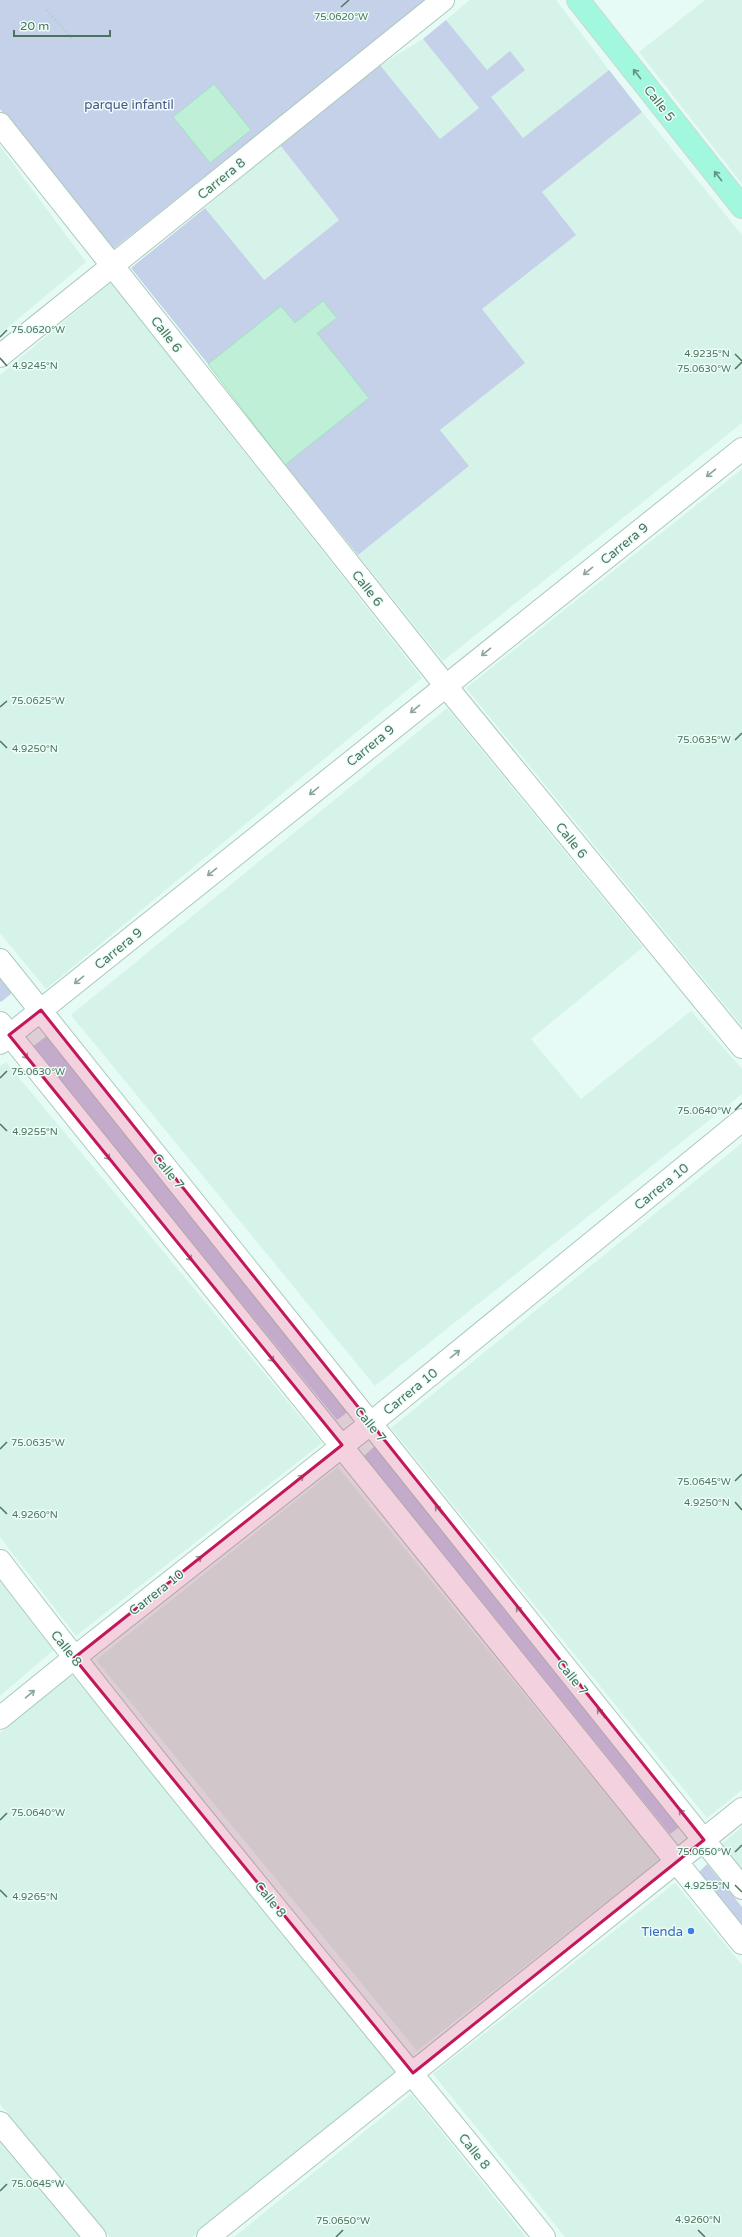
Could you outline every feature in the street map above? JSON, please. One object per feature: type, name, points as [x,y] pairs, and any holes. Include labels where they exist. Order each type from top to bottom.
[{"type":"main road","name":"Calle 5","points":[[578,0],[742,207]]},
{"type":"street","name":"Carrera 8","points":[[0,356],[443,0]]},
{"type":"street","name":"Calle 6","points":[[0,124],[445,685],[742,1047]]},
{"type":"street","name":"Carrera 9","points":[[3,1034],[41,1010],[445,685],[742,449]]},
{"type":"street","name":"Calle 7","points":[[0,960],[742,1888]]},
{"type":"street","points":[[3,1034],[342,1445],[742,1943]]},
{"type":"street","name":"Carrera 10","points":[[0,1718],[370,1424],[742,1120]]},
{"type":"street","name":"Calle 8","points":[[0,1561],[74,1658],[544,2237]]},
{"type":"street","points":[[208,2237],[742,1809]]},
{"type":"street","points":[[0,2123],[95,2237]]},
{"type":"path","points":[[46,10],[71,38]]},
{"type":"highlighted area","points":[[41,1010],[704,1840],[413,2073],[74,1658],[342,1445],[9,1035]]},
{"type":"shaded area","points":[[470,0],[556,0],[609,70],[523,138],[490,97],[525,70],[487,70],[446,20]]},
{"type":"shaded area","points":[[705,0],[742,0],[742,184],[639,52]]},
{"type":"shaded area","points":[[423,39],[479,108],[440,139],[380,65]]},
{"type":"shaded area","points":[[642,112],[742,235],[742,423],[443,661],[358,555],[469,466],[440,430],[524,363],[482,309],[575,235],[542,192]]},
{"type":"shaded area","points":[[280,145],[339,220],[263,280],[205,208]]},
{"type":"shaded area","points":[[0,146],[86,262],[0,334]]},
{"type":"shaded area","points":[[111,282],[422,678],[46,989],[0,933],[0,375]]},
{"type":"shaded area","points":[[742,469],[742,1026],[466,688]]},
{"type":"shaded area","points":[[447,708],[643,947],[531,1039],[581,1099],[691,1011],[742,1069],[742,1094],[375,1386],[71,1015]]},
{"type":"shaded area","points":[[6,1062],[322,1443],[76,1636],[0,1537],[0,1066]]},
{"type":"shaded area","points":[[742,1143],[742,1790],[707,1818],[391,1428]]},
{"type":"shaded area","points":[[338,1467],[660,1860],[417,2051],[96,1660]]},
{"type":"shaded area","points":[[0,1578],[55,1649],[0,1696]]},
{"type":"shaded area","points":[[74,1670],[402,2072],[192,2237],[110,2237],[0,2104],[0,1733]]},
{"type":"shaded area","points":[[742,1827],[742,1871],[720,1845]]},
{"type":"shaded area","points":[[675,1883],[742,1965],[742,2237],[565,2237],[433,2074]]},
{"type":"shaded area","points":[[411,2094],[526,2237],[234,2237]]},
{"type":"shaded area","points":[[0,2140],[81,2237],[0,2237]]},
{"type":"green space","name":"parque infantil","points":[[0,0],[428,0],[112,250],[0,109]]},
{"type":"green space","points":[[446,20],[487,70],[510,51],[525,70],[491,97],[523,138],[609,70],[642,112],[542,192],[576,235],[482,309],[525,363],[440,430],[469,466],[358,555],[285,465],[317,333],[336,318],[323,301],[295,323],[208,364],[131,268],[205,208],[264,280],[339,220],[280,145],[380,65],[440,139],[479,108],[423,39]]},
{"type":"green space","points":[[0,978],[12,993],[1,1002],[0,1001]]},
{"type":"green space","points":[[48,1035],[349,1411],[337,1420],[32,1047]]},
{"type":"green space","points":[[376,1445],[681,1826],[670,1834],[364,1456]]},
{"type":"green space","points":[[707,1864],[742,1907],[742,1929],[697,1874]]},
{"type":"building","points":[[214,84],[251,130],[210,163],[173,117]]},
{"type":"building","points":[[323,301],[337,318],[317,333],[369,398],[285,465],[208,364],[281,306],[295,323]]},
{"type":"place","name":"Tienda","points":[[691,1931]]}]
